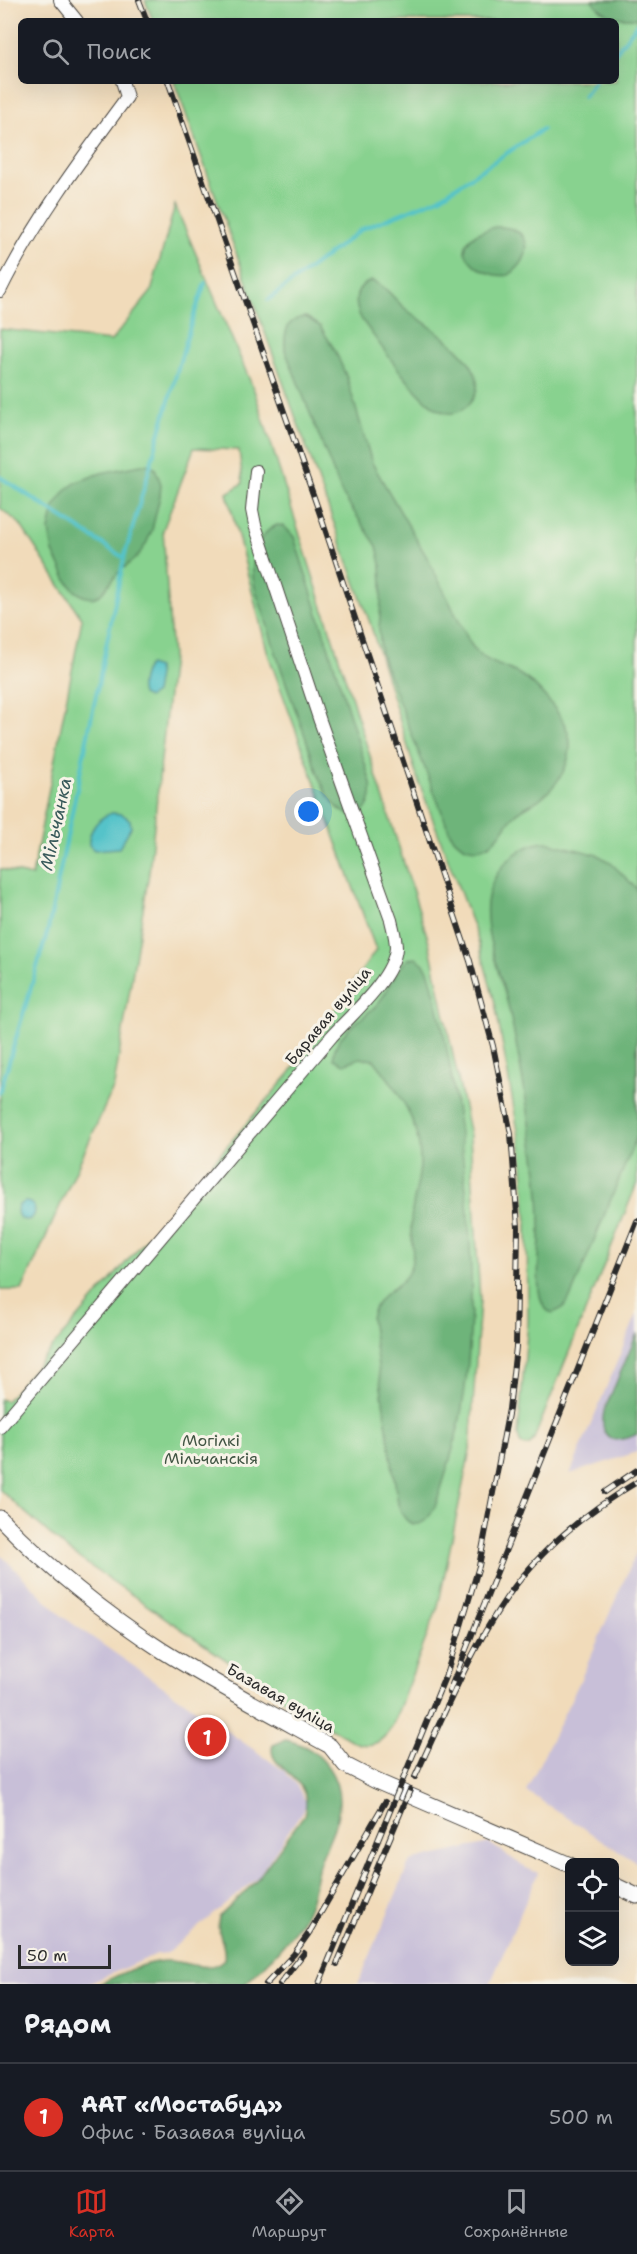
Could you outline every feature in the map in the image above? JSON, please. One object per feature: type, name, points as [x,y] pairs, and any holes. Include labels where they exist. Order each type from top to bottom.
[{"type":"street","points":[[60,0],[75,18]]},
{"type":"street","points":[[0,291],[5,269],[63,184],[127,97],[123,84]]},
{"type":"street","name":"Баравая вуліца","points":[[0,1427],[332,1036],[378,986],[396,950],[391,920],[320,721],[255,525],[252,510],[256,471]]},
{"type":"street","name":"Базавая вуліца","points":[[0,1518],[22,1541],[89,1597],[162,1650],[330,1746],[345,1765],[413,1799],[565,1863]]},
{"type":"street","points":[[619,1887],[637,1896]]},
{"type":"shaded area","points":[[637,1314],[637,1452],[570,1474]]},
{"type":"shaded area","points":[[637,1551],[637,1863],[526,1791],[579,1683]]},
{"type":"shaded area","points":[[0,1554],[63,1617],[283,1770],[296,1784],[307,1804],[257,1878],[167,1953],[157,1954],[88,1984],[0,1984]]},
{"type":"shaded area","points":[[489,1843],[526,1868],[538,1873],[490,1984],[358,1984],[410,1861]]},
{"type":"green space","points":[[145,0],[637,0],[637,1183],[530,1445],[524,1446],[518,1435],[528,1321],[527,1224],[522,1153],[495,1003],[477,937],[417,777],[370,623],[175,84],[619,84],[619,18],[152,18]]},
{"type":"green space","points":[[592,0],[637,0],[637,18],[612,16],[601,10]]},
{"type":"green space","name":"Могілкі Мільчанскія","points":[[175,205],[254,390],[429,942],[470,1135],[480,1300],[470,1450],[438,1607],[392,1727],[376,1743],[366,1745],[354,1742],[290,1704],[70,1552],[0,1490],[0,1399],[6,1401],[290,1073],[376,950],[268,654],[227,493],[243,483],[239,450],[194,448],[163,530],[172,657],[149,873],[114,1086],[22,1290],[0,1290],[0,869],[32,876],[82,619],[20,524],[0,508],[0,329],[111,341],[151,292]]},
{"type":"green space","points":[[495,227],[516,231],[523,236],[526,243],[524,259],[509,275],[496,275],[483,271],[472,263],[465,252],[471,238],[479,232]]},
{"type":"green space","points":[[372,281],[382,286],[407,310],[461,352],[477,380],[476,394],[465,408],[456,413],[439,410],[419,394],[378,342],[362,320],[356,303],[361,287]]},
{"type":"green space","points":[[306,317],[320,326],[335,350],[347,378],[372,463],[428,559],[470,643],[486,659],[519,674],[535,686],[551,703],[568,733],[570,750],[568,758],[554,786],[515,815],[499,836],[486,846],[473,849],[467,847],[450,833],[387,671],[381,653],[379,630],[382,586],[377,546],[342,494],[285,350],[286,332],[290,323]]},
{"type":"green space","points":[[146,464],[155,468],[161,484],[152,530],[146,544],[138,556],[118,573],[100,595],[92,598],[83,596],[75,591],[68,582],[53,552],[49,530],[54,507],[67,489],[77,482],[101,473]]},
{"type":"green space","points":[[277,525],[284,526],[294,537],[371,783],[369,803],[360,813],[354,815],[339,809],[323,785],[255,589],[253,572],[257,547],[267,532]]},
{"type":"green space","points":[[546,842],[598,855],[611,863],[637,889],[637,1136],[571,1296],[563,1308],[553,1313],[544,1306],[539,1292],[540,1216],[535,1158],[515,1037],[493,954],[487,916],[489,892],[506,862],[524,848]]},
{"type":"green space","points":[[416,958],[428,970],[439,1010],[451,1072],[468,1207],[471,1279],[469,1352],[457,1434],[435,1507],[420,1524],[410,1523],[405,1519],[398,1504],[371,1318],[379,1301],[406,1277],[412,1264],[411,1215],[420,1167],[419,1145],[406,1106],[374,1060],[360,1058],[344,1064],[334,1059],[335,1050],[343,1034],[379,1002],[408,959]]},
{"type":"green space","points":[[637,1334],[637,1434],[621,1439],[609,1438],[604,1428],[604,1411]]},
{"type":"green space","points":[[285,1740],[299,1744],[321,1758],[335,1779],[339,1804],[337,1818],[319,1865],[309,1905],[291,1936],[245,1984],[99,1984],[134,1968],[161,1961],[212,1966],[224,1959],[219,1917],[255,1882],[304,1815],[306,1802],[303,1791],[298,1782],[276,1761],[272,1753],[273,1745]]},
{"type":"water","points":[[149,665],[157,668],[158,675],[155,693],[148,698],[142,695],[141,688],[143,675]]},
{"type":"water","points":[[112,813],[122,814],[130,820],[131,827],[119,848],[94,850],[89,845],[92,830],[98,821]]},
{"type":"water","points":[[26,1202],[32,1205],[35,1211],[32,1217],[26,1220],[20,1217],[17,1211],[20,1205]]},
{"type":"waterway","points":[[619,48],[637,24]]},
{"type":"waterway","points":[[584,96],[593,84]]},
{"type":"waterway","points":[[268,300],[362,229],[439,198],[543,129]]},
{"type":"waterway","name":"Мільчанка","points":[[0,1092],[48,930],[124,558],[189,330],[205,283]]},
{"type":"waterway","points":[[0,477],[124,558]]},
{"type":"railway","points":[[139,0],[146,18]]},
{"type":"railway","points":[[169,84],[322,520],[470,961],[493,1046],[511,1134],[518,1227],[516,1347],[509,1409],[479,1566],[447,1672],[319,1984]]},
{"type":"railway","points":[[449,1692],[637,1221]]},
{"type":"railway","points":[[605,1492],[637,1470]]},
{"type":"railway","points":[[415,1777],[469,1662],[507,1597],[549,1548],[600,1506],[637,1482]]},
{"type":"railway","points":[[337,1964],[410,1790]]},
{"type":"railway","points":[[266,1984],[294,1954],[309,1933],[385,1802]]},
{"type":"railway","points":[[280,1984],[304,1953]]},
{"type":"place","name":"ААТ «Мостабуд»","points":[[207,1737]]}]
